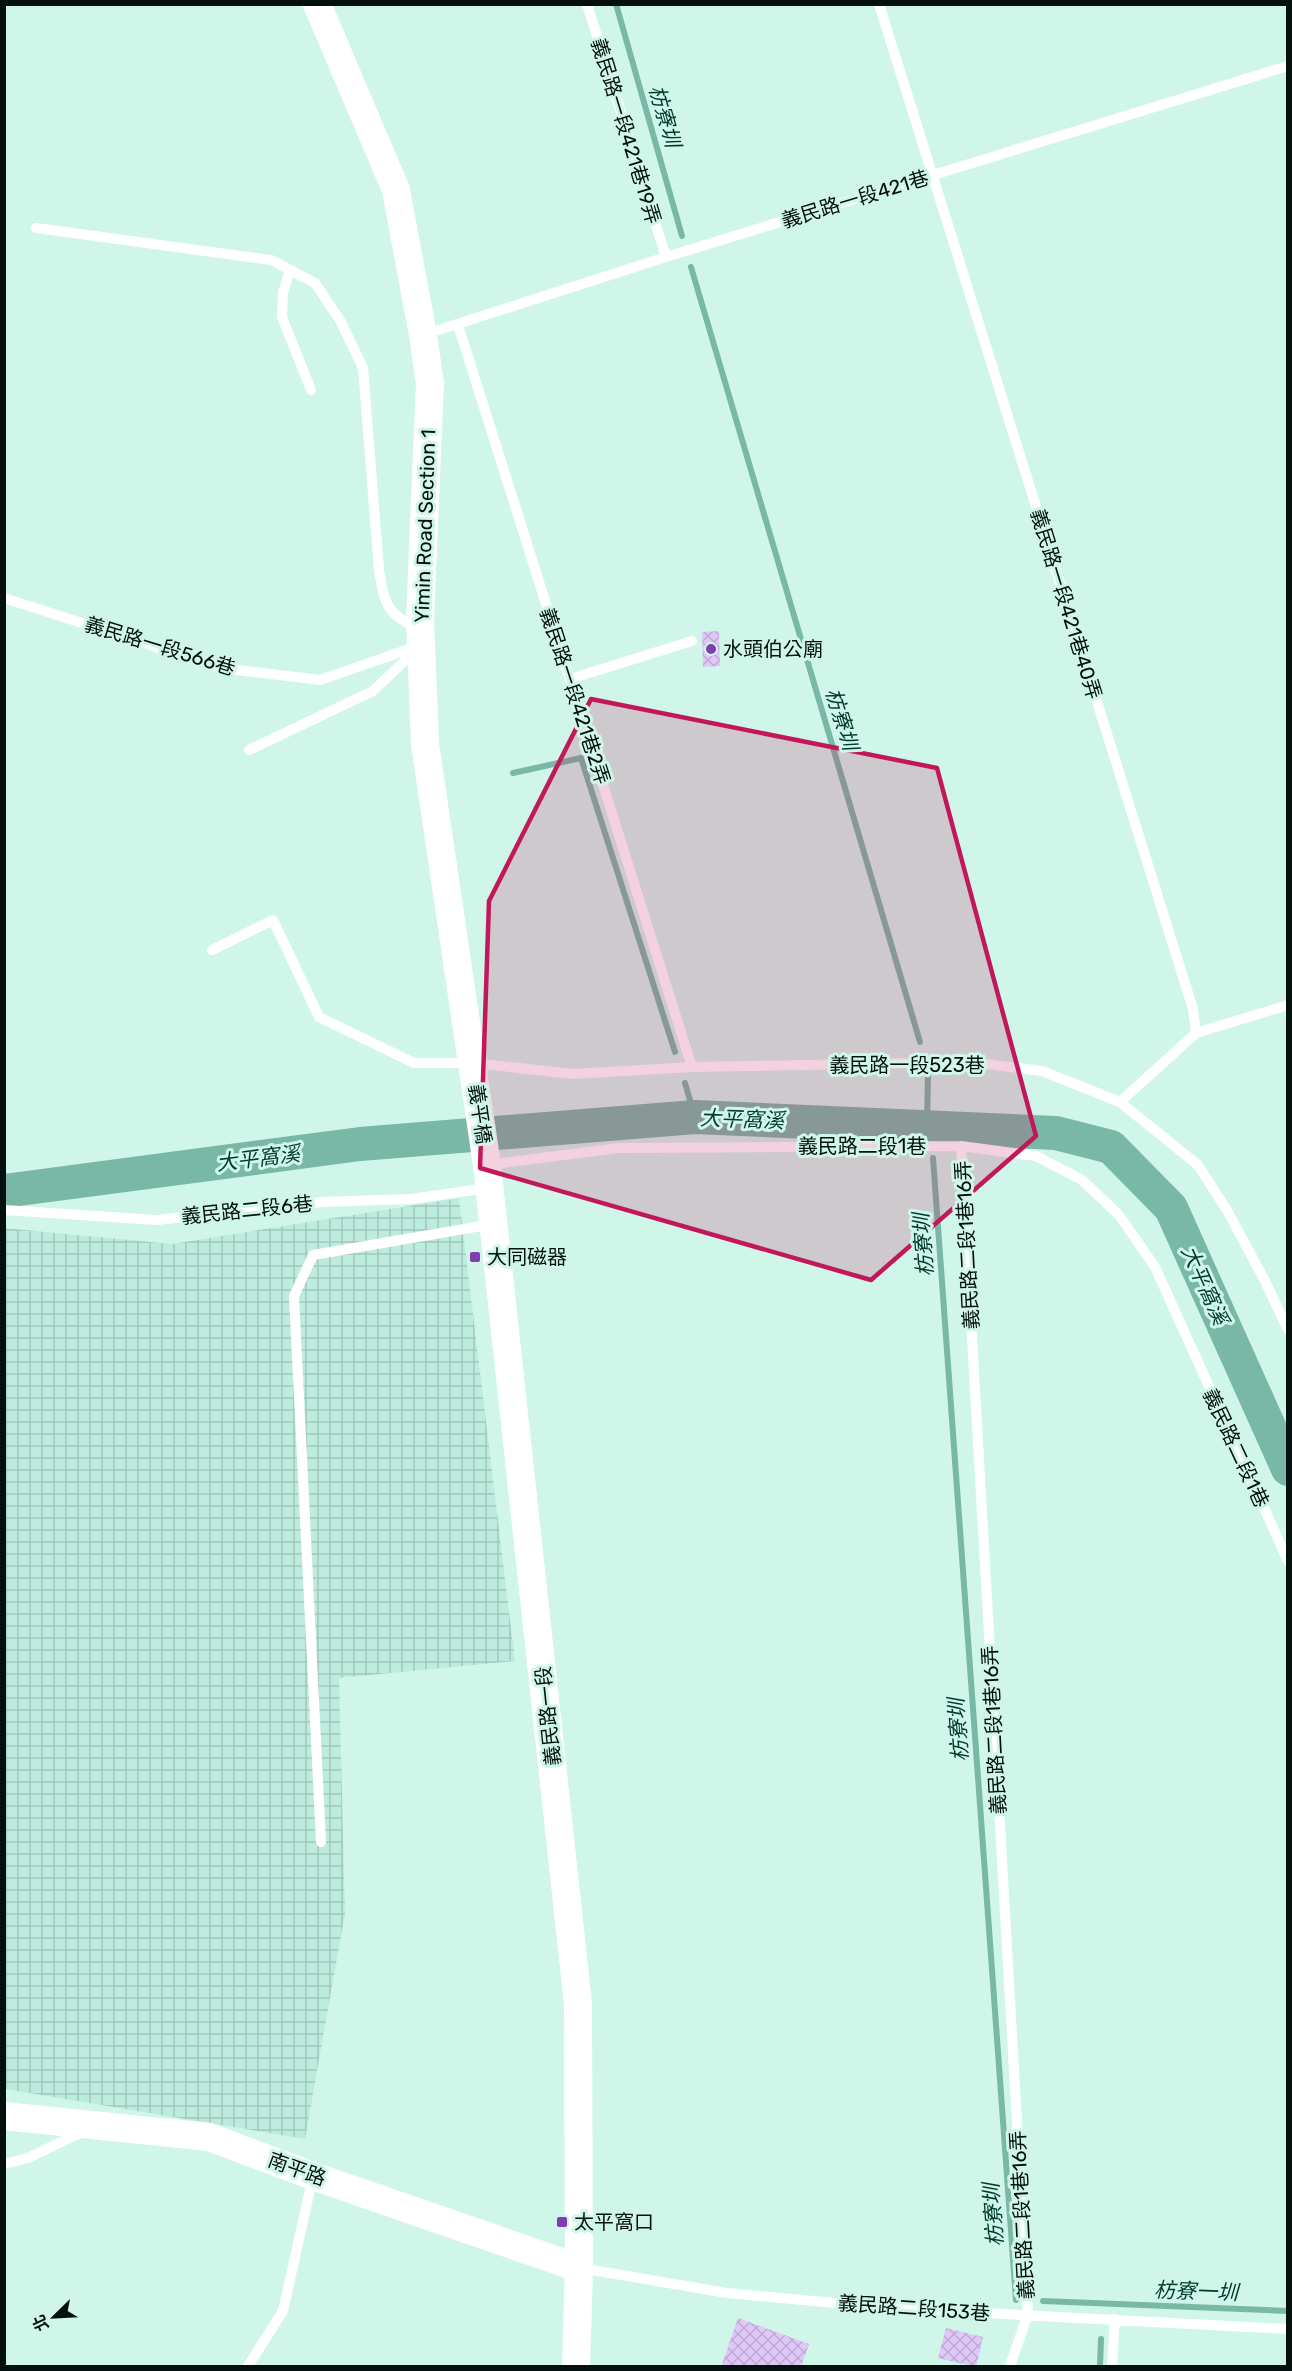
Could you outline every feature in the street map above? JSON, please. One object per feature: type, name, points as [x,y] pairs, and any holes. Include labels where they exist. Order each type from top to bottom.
[{"type":"street","name":"Yimin Road Section 1","points":[[317,4],[396,190],[423,334],[430,384],[421,637],[425,744],[473,1063]]},
{"type":"street","name":"義平橋","points":[[473,1063],[488,1176]]},
{"type":"street","name":"義民路一段","points":[[488,1176],[578,2004],[579,2268],[576,2367]]},
{"type":"street","name":"南平路","points":[[4,2116],[209,2137],[313,2176],[579,2268]]},
{"type":"lane","name":"義民路一段421巷19弄","points":[[587,4],[666,257]]},
{"type":"lane","name":"義民路一段421巷40弄","points":[[879,4],[1193,1009],[1196,1033]]},
{"type":"lane","name":"義民路一段421巷","points":[[423,334],[1287,66]]},
{"type":"lane","points":[[36,228],[271,260],[315,283],[341,322],[363,368],[379,570],[384,602],[402,622],[421,637],[373,691],[249,750]]},
{"type":"lane","points":[[290,270],[283,293],[282,316],[310,390]]},
{"type":"lane","name":"義民路一段421巷2弄","points":[[458,325],[692,1067]]},
{"type":"lane","name":"義民路一段566巷","points":[[4,598],[222,668],[309,679],[320,680],[421,637]]},
{"type":"lane","points":[[570,679],[692,641]]},
{"type":"lane","name":"義民路一段523巷","points":[[212,950],[273,920],[319,1017],[414,1063],[473,1063],[573,1074],[692,1067],[969,1062],[1042,1071],[1120,1102],[1198,1165],[1249,1252],[1287,1330]]},
{"type":"lane","points":[[1120,1102],[1196,1033],[1287,1005]]},
{"type":"lane","name":"義民路二段1巷","points":[[488,1176],[619,1148],[961,1146],[1036,1156],[1082,1180],[1119,1215],[1155,1268],[1287,1561]]},
{"type":"lane","name":"義民路二段1巷16弄","points":[[961,1146],[1028,2314]]},
{"type":"lane","name":"義民路二段6巷","points":[[4,1210],[157,1220],[322,1202],[411,1199],[488,1176]]},
{"type":"lane","points":[[321,1842],[294,1296],[314,1255],[493,1224]]},
{"type":"lane","points":[[4,2164],[28,2158],[98,2124]]},
{"type":"lane","points":[[248,2367],[283,2311],[313,2176]]},
{"type":"lane","name":"義民路二段153巷","points":[[579,2268],[727,2293],[890,2308],[1287,2329]]},
{"type":"lane","points":[[1011,2367],[1028,2314]]},
{"type":"lane","points":[[1112,2367],[1115,2319]]},
{"type":"highlighted area","points":[[591,699],[937,768],[1036,1136],[871,1280],[480,1168],[489,901]]},
{"type":"shaded area","points":[[459,1198],[515,1661],[339,1678],[345,1913],[305,2139],[5,2089],[4,1228],[172,1244]]},
{"type":"building","name":"水頭伯公廟","points":[[719,631],[720,666],[703,667],[702,632]]},
{"type":"building","points":[[738,2318],[809,2344],[801,2367],[721,2367]]},
{"type":"building","points":[[946,2328],[983,2337],[976,2367],[938,2358]]},
{"type":"waterway","name":"枋寮圳","points":[[616,4],[682,236]]},
{"type":"waterway","name":"枋寮圳","points":[[691,267],[920,1042]]},
{"type":"waterway","points":[[513,773],[581,758],[675,1052]]},
{"type":"waterway","points":[[927,1127],[928,1073]]},
{"type":"waterway","points":[[685,1083],[695,1117]]},
{"type":"waterway","name":"大平窩溪","points":[[4,1191],[360,1144],[695,1117],[1056,1133],[1111,1147],[1171,1208],[1288,1469]]},
{"type":"waterway","name":"枋寮圳","points":[[933,1158],[1016,2300]]},
{"type":"waterway","name":"枋寮一圳","points":[[1043,2301],[1288,2311]]},
{"type":"waterway","name":"枋寮圳","points":[[1100,2366],[1101,2339]]},
{"type":"place","name":"水頭伯公廟","points":[[711,649]]},
{"type":"place","name":"大同磁器","points":[[475,1257]]},
{"type":"place","name":"太平窩口","points":[[562,2222]]}]
